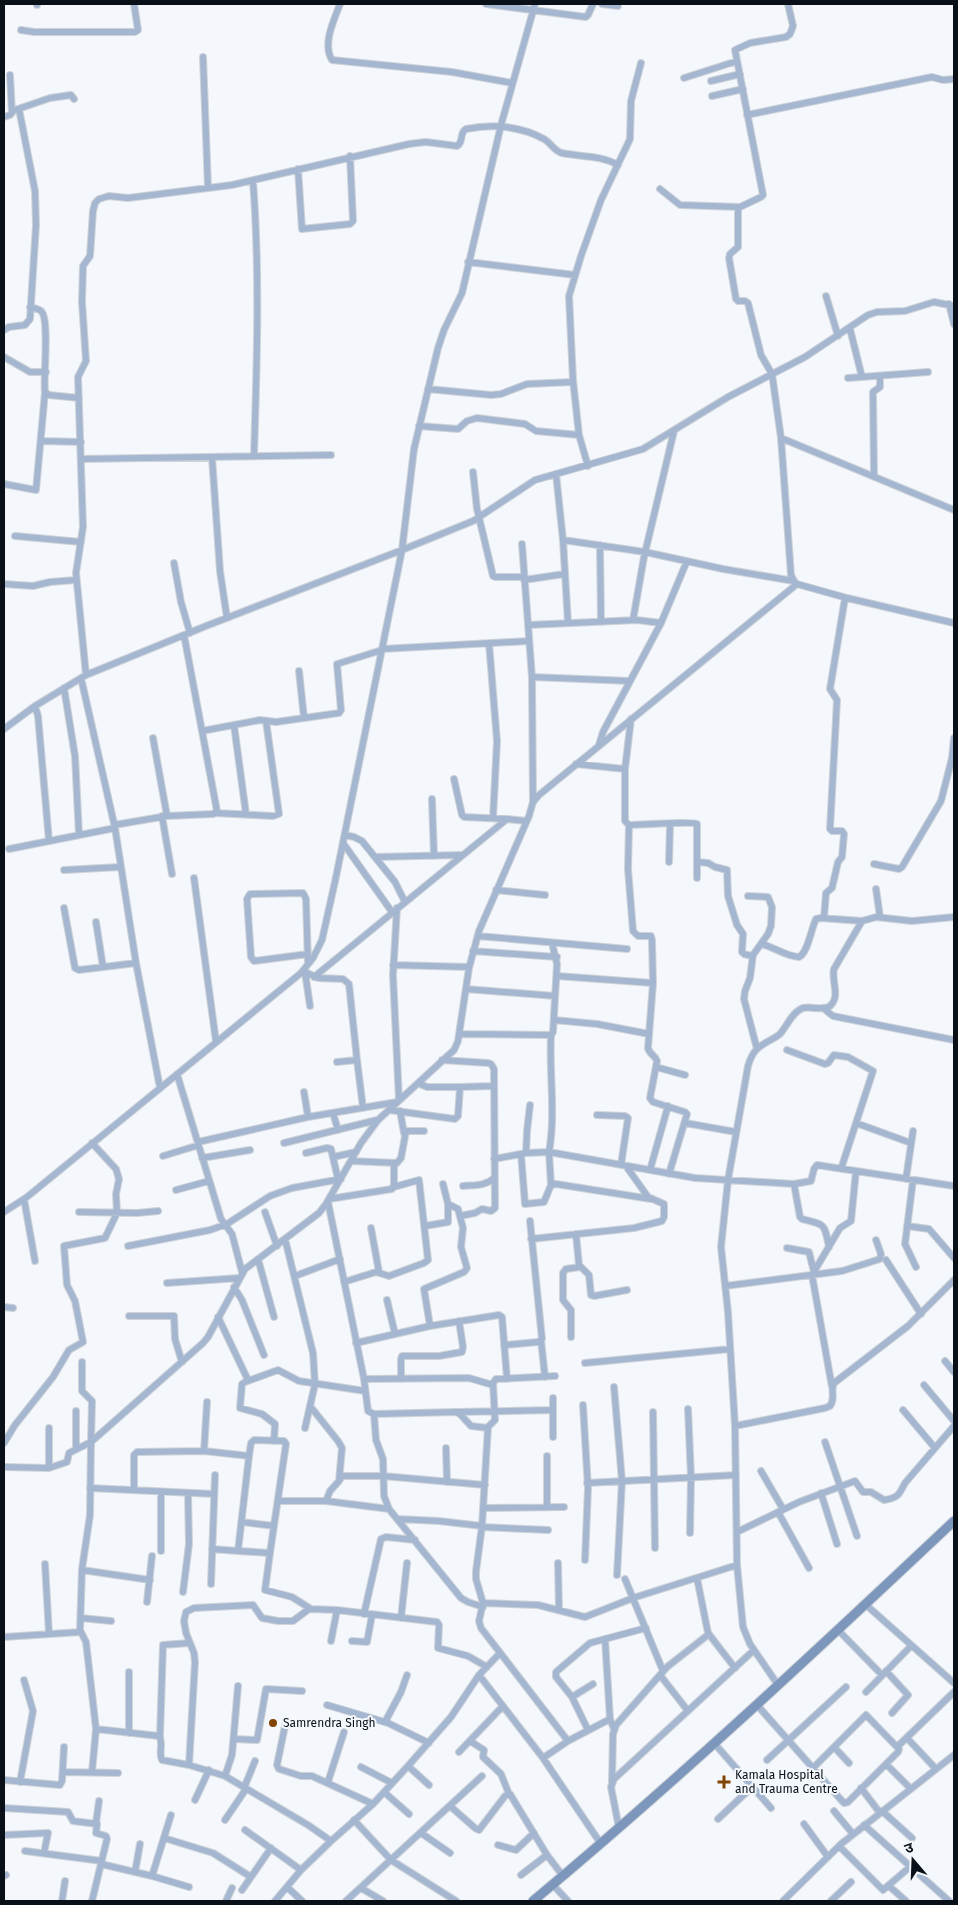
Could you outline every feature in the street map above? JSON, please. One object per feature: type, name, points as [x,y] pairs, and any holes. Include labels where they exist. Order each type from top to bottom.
[{"type":"main road","points":[[533,1901],[601,1844],[757,1705],[954,1521]]},
{"type":"street","points":[[21,30],[34,32],[135,32],[138,30],[134,4]]},
{"type":"street","points":[[340,4],[328,39],[332,60],[452,72],[512,83]]},
{"type":"street","points":[[486,4],[586,17],[593,4]]},
{"type":"street","points":[[4,1212],[24,1199],[304,972],[314,958],[322,940],[402,550],[413,454],[419,426],[441,339],[459,300],[501,125],[535,4]]},
{"type":"street","points":[[602,4],[618,6]]},
{"type":"street","points":[[660,189],[680,205],[739,207],[761,197],[763,194],[735,52],[737,48],[750,42],[790,34],[793,26],[788,4]]},
{"type":"street","points":[[203,56],[208,188]]},
{"type":"street","points":[[684,78],[737,61]]},
{"type":"street","points":[[588,466],[579,435],[573,382],[569,302],[575,275],[601,200],[632,135],[631,101],[641,63]]},
{"type":"street","points":[[711,81],[740,74]]},
{"type":"street","points":[[4,330],[28,324],[36,225],[34,191],[15,110],[10,75]]},
{"type":"street","points":[[748,114],[932,77],[944,80],[954,79]]},
{"type":"street","points":[[712,96],[742,89]]},
{"type":"street","points":[[4,117],[10,115],[15,110],[55,97],[71,95],[74,100]]},
{"type":"street","points":[[160,1088],[136,963],[114,826],[84,676],[76,580],[83,527],[78,377],[86,359],[82,299],[83,266],[90,253],[93,211],[96,204],[104,196],[128,198],[208,188],[253,180],[350,156],[419,142],[457,146],[461,141],[462,133],[466,129],[501,125],[538,136],[548,142],[553,149],[561,153],[607,159],[618,165]]},
{"type":"street","points":[[298,169],[302,229],[350,224],[352,221],[350,156]]},
{"type":"street","points":[[253,180],[257,230],[259,331],[254,455]]},
{"type":"street","points":[[739,207],[738,247],[730,254],[729,258],[736,298],[738,301],[748,303],[761,355],[772,374],[781,438],[791,574],[795,582]]},
{"type":"street","points":[[468,262],[575,275]]},
{"type":"street","points":[[826,296],[838,336]]},
{"type":"street","points":[[4,729],[34,706],[84,676],[466,525],[530,483],[634,453],[674,431],[722,400],[838,336],[872,313],[905,311],[934,302],[952,305],[954,324]]},
{"type":"street","points":[[4,484],[36,490],[46,372],[44,314],[41,310],[30,307]]},
{"type":"street","points":[[850,328],[862,377]]},
{"type":"street","points":[[4,357],[30,372],[46,372]]},
{"type":"street","points":[[848,378],[928,372]]},
{"type":"street","points":[[874,476],[873,392],[880,387],[880,376]]},
{"type":"street","points":[[428,389],[491,395],[501,394],[527,384],[573,382]]},
{"type":"street","points":[[45,392],[49,395],[79,398]]},
{"type":"street","points":[[419,426],[458,429],[467,421],[477,418],[525,424],[536,431],[579,435]]},
{"type":"street","points":[[633,620],[645,552],[674,431]]},
{"type":"street","points":[[781,438],[954,510]]},
{"type":"street","points":[[41,441],[81,442]]},
{"type":"street","points":[[81,459],[331,455]]},
{"type":"street","points":[[212,457],[220,571],[227,618]]},
{"type":"street","points":[[473,472],[477,508],[493,576],[524,578],[564,574]]},
{"type":"street","points":[[556,474],[563,540],[568,623]]},
{"type":"street","points":[[15,536],[81,542]]},
{"type":"street","points":[[563,540],[645,552],[795,582],[845,598],[954,623]]},
{"type":"street","points":[[4,1467],[49,1468],[67,1462],[69,1453],[90,1442],[182,1362],[208,1337],[241,1275],[258,1259],[312,1220],[329,1200],[368,1132],[378,1120],[454,1050],[459,1034],[473,951],[496,890],[526,821],[530,816],[533,802],[532,677],[522,544]]},
{"type":"street","points":[[600,546],[601,622]]},
{"type":"street","points":[[599,745],[603,732],[661,623],[687,561]]},
{"type":"street","points":[[174,563],[217,808],[215,813]]},
{"type":"street","points":[[4,584],[33,586],[50,582],[76,580]]},
{"type":"street","points":[[533,802],[539,795],[795,582]]},
{"type":"street","points":[[824,918],[826,894],[832,888],[838,862],[842,857],[844,834],[842,831],[832,831],[830,829],[837,700],[830,690],[845,598]]},
{"type":"street","points":[[528,625],[633,620],[661,623]]},
{"type":"street","points":[[202,731],[260,720],[276,722],[340,712],[337,664],[382,650],[529,640]]},
{"type":"street","points":[[489,643],[497,741],[493,818]]},
{"type":"street","points":[[299,672],[304,718]]},
{"type":"street","points":[[532,677],[630,681]]},
{"type":"street","points":[[64,688],[75,756],[79,835]]},
{"type":"street","points":[[34,706],[38,716],[49,841]]},
{"type":"street","points":[[632,719],[626,769],[624,818],[629,825],[628,869],[634,931],[638,936],[652,938],[653,983],[648,1051],[656,1059],[656,1067],[651,1100],[686,1113],[685,1123],[669,1174]]},
{"type":"street","points":[[9,849],[164,816],[215,813],[273,816],[279,814],[266,721]]},
{"type":"street","points":[[234,725],[246,814]]},
{"type":"street","points":[[153,738],[172,874]]},
{"type":"street","points":[[874,864],[899,869],[902,867],[941,801],[952,758],[954,738]]},
{"type":"street","points":[[576,764],[626,769]]},
{"type":"street","points":[[454,779],[464,817],[526,821]]},
{"type":"street","points":[[432,799],[434,856]]},
{"type":"street","points":[[314,977],[506,819]]},
{"type":"street","points":[[629,825],[692,822],[697,824],[697,878]]},
{"type":"street","points":[[669,862],[670,824]]},
{"type":"street","points":[[344,839],[354,837],[362,841],[395,882],[405,902]]},
{"type":"street","points":[[344,839],[395,910],[393,965],[398,1101]]},
{"type":"street","points":[[375,857],[462,855]]},
{"type":"street","points":[[698,862],[708,863],[727,870],[728,896],[737,925],[743,934],[742,952],[752,956]]},
{"type":"street","points":[[64,870],[120,867]]},
{"type":"street","points":[[194,878],[216,1042]]},
{"type":"street","points":[[876,889],[880,918]]},
{"type":"street","points":[[496,890],[545,895]]},
{"type":"street","points":[[308,954],[254,961],[251,957],[248,896],[253,893],[303,893],[306,899],[308,954],[308,964]]},
{"type":"street","points":[[748,896],[768,897],[771,901],[771,926],[762,944],[752,956],[750,978],[744,999],[757,1049]]},
{"type":"street","points":[[64,908],[75,968],[79,970],[136,963]]},
{"type":"street","points":[[762,944],[778,948],[786,955],[802,957],[812,936],[816,919],[862,921],[871,917],[912,921],[954,916]]},
{"type":"street","points":[[778,1685],[754,1650],[743,1627],[737,1565],[735,1426],[721,1242],[736,1132],[748,1066],[752,1056],[757,1049],[779,1035],[801,1009],[822,1008],[831,1005],[836,992],[834,969],[862,921]]},
{"type":"street","points":[[96,922],[103,967]]},
{"type":"street","points":[[478,936],[626,949]]},
{"type":"street","points":[[530,1104],[523,1154],[525,1204],[544,1202],[551,1185],[549,1152],[553,1100],[550,1072],[557,957],[552,943]]},
{"type":"street","points":[[473,951],[557,957]]},
{"type":"street","points":[[393,965],[469,967]]},
{"type":"street","points":[[304,972],[324,979],[343,979],[349,984],[363,1108]]},
{"type":"street","points":[[304,972],[310,1006]]},
{"type":"street","points":[[556,976],[653,983]]},
{"type":"street","points":[[466,988],[555,996]]},
{"type":"street","points":[[822,1008],[833,1016],[954,1040]]},
{"type":"street","points":[[554,1020],[597,1024],[649,1034]]},
{"type":"street","points":[[459,1034],[551,1035]]},
{"type":"street","points":[[787,1050],[825,1064],[834,1055],[841,1056],[872,1069],[873,1072],[841,1169]]},
{"type":"street","points":[[337,1062],[357,1060]]},
{"type":"street","points":[[442,1060],[491,1064],[494,1069],[494,1209],[491,1211],[482,1209],[475,1213],[460,1216]]},
{"type":"street","points":[[656,1067],[685,1075]]},
{"type":"street","points":[[177,1074],[220,1219],[226,1224],[232,1234],[241,1275]]},
{"type":"street","points":[[418,1083],[427,1087],[494,1086]]},
{"type":"street","points":[[389,1110],[455,1118],[458,1116],[460,1088]]},
{"type":"street","points":[[304,1092],[308,1117]]},
{"type":"street","points":[[163,1156],[198,1144],[308,1117],[398,1101]]},
{"type":"street","points":[[650,1170],[668,1106]]},
{"type":"street","points":[[351,1161],[394,1164],[400,1161],[404,1133],[400,1112]]},
{"type":"street","points":[[333,1113],[338,1130]]},
{"type":"street","points":[[597,1115],[625,1116],[628,1118],[623,1165],[651,1199]]},
{"type":"street","points":[[284,1144],[378,1120]]},
{"type":"street","points":[[685,1123],[736,1132]]},
{"type":"street","points":[[856,1123],[911,1143]]},
{"type":"street","points":[[404,1133],[410,1130],[424,1131]]},
{"type":"street","points":[[913,1130],[905,1239],[906,1249],[916,1267]]},
{"type":"street","points":[[4,1442],[15,1425],[54,1377],[69,1350],[83,1342],[75,1301],[67,1285],[64,1246],[105,1238],[117,1213],[116,1194],[119,1183],[118,1172],[92,1143]]},
{"type":"street","points":[[306,1153],[329,1148],[340,1179]]},
{"type":"street","points":[[202,1158],[250,1150]]},
{"type":"street","points":[[333,1158],[356,1152]]},
{"type":"street","points":[[494,1159],[549,1152],[701,1179],[794,1184],[811,1181],[814,1168],[817,1165],[954,1186]]},
{"type":"street","points":[[394,1164],[394,1187]]},
{"type":"street","points":[[813,1274],[840,1228],[851,1221],[856,1171]]},
{"type":"street","points":[[463,1186],[491,1182],[494,1178]]},
{"type":"street","points":[[128,1246],[210,1230],[226,1224],[270,1196],[292,1188],[340,1179]]},
{"type":"street","points":[[329,1200],[390,1189],[419,1180],[429,1258],[427,1262],[390,1276],[380,1272],[344,1282]]},
{"type":"street","points":[[176,1190],[209,1181]]},
{"type":"street","points":[[425,1226],[448,1222],[448,1204],[443,1184]]},
{"type":"street","points":[[531,1240],[634,1228],[658,1223],[664,1217],[665,1207],[661,1202],[651,1199],[556,1184],[551,1185]]},
{"type":"street","points":[[794,1184],[800,1217],[824,1226],[829,1247]]},
{"type":"street","points":[[24,1199],[35,1261]]},
{"type":"street","points":[[329,1200],[364,1379],[368,1410],[374,1414],[553,1410]]},
{"type":"street","points":[[430,1326],[424,1289],[464,1272],[467,1268],[461,1247],[464,1228],[456,1207],[448,1204]]},
{"type":"street","points":[[79,1212],[158,1211]]},
{"type":"street","points":[[265,1212],[277,1246]]},
{"type":"street","points":[[530,1221],[545,1377]]},
{"type":"street","points":[[907,1226],[929,1229],[954,1258]]},
{"type":"street","points":[[372,1228],[380,1272]]},
{"type":"street","points":[[576,1234],[580,1267],[589,1275],[590,1293],[592,1296],[626,1290]]},
{"type":"street","points":[[285,1239],[312,1345],[315,1384],[305,1428]]},
{"type":"street","points":[[725,1286],[842,1272],[880,1259],[881,1254],[876,1240]]},
{"type":"street","points":[[735,1426],[825,1408],[833,1402],[809,1252],[787,1248]]},
{"type":"street","points":[[258,1259],[274,1317]]},
{"type":"street","points":[[295,1276],[340,1259]]},
{"type":"street","points":[[886,1260],[921,1314]]},
{"type":"street","points":[[571,1337],[571,1310],[563,1300],[563,1273],[566,1269],[580,1267]]},
{"type":"street","points":[[166,1284],[241,1275]]},
{"type":"street","points":[[832,1387],[837,1380],[908,1326],[954,1280]]},
{"type":"street","points":[[234,1288],[242,1300],[264,1355]]},
{"type":"street","points":[[387,1300],[395,1334]]},
{"type":"street","points":[[4,1307],[13,1308]]},
{"type":"street","points":[[356,1343],[430,1326],[500,1315],[502,1317],[507,1379]]},
{"type":"street","points":[[129,1316],[174,1316],[175,1339],[182,1362]]},
{"type":"street","points":[[218,1317],[248,1380]]},
{"type":"street","points":[[401,1379],[402,1356],[440,1356],[462,1352],[459,1321]]},
{"type":"street","points":[[504,1345],[541,1340]]},
{"type":"street","points":[[585,1363],[730,1349]]},
{"type":"street","points":[[945,1361],[954,1372]]},
{"type":"street","points":[[82,1362],[82,1391],[92,1401],[90,1523],[82,1570],[81,1618],[81,1632],[86,1642],[96,1729],[92,1772]]},
{"type":"street","points":[[274,1441],[275,1424],[262,1414],[239,1407],[240,1388],[248,1380],[278,1370],[294,1380],[365,1391]]},
{"type":"street","points":[[555,1376],[494,1380],[495,1420],[488,1425],[482,1526],[476,1576],[483,1605],[480,1625],[568,1741]]},
{"type":"street","points":[[364,1379],[473,1378],[493,1385]]},
{"type":"street","points":[[924,1385],[954,1422]]},
{"type":"street","points":[[614,1387],[622,1481],[617,1575]]},
{"type":"street","points":[[553,1398],[553,1437]]},
{"type":"street","points":[[204,1451],[208,1402]]},
{"type":"street","points":[[583,1405],[588,1483],[584,1560]]},
{"type":"street","points":[[310,1406],[342,1448],[339,1481]]},
{"type":"street","points":[[688,1409],[691,1477],[690,1533]]},
{"type":"street","points":[[904,1410],[935,1448]]},
{"type":"street","points":[[76,1411],[76,1448]]},
{"type":"street","points":[[456,1412],[471,1426],[488,1428]]},
{"type":"street","points":[[652,1412],[655,1479],[655,1548]]},
{"type":"street","points":[[374,1414],[376,1440],[382,1455],[384,1496],[389,1509],[461,1598],[468,1602],[483,1605],[528,1604],[588,1616],[633,1598],[737,1565]]},
{"type":"street","points":[[737,1532],[821,1493],[855,1481],[863,1492],[870,1492],[884,1500],[894,1498],[900,1494],[905,1484],[954,1426]]},
{"type":"street","points":[[49,1468],[50,1428]]},
{"type":"street","points":[[238,1551],[252,1441],[284,1441],[286,1444],[265,1590],[292,1597],[311,1609]]},
{"type":"street","points":[[825,1442],[857,1536]]},
{"type":"street","points":[[446,1448],[447,1482]]},
{"type":"street","points":[[134,1490],[135,1453],[204,1451],[250,1456]]},
{"type":"street","points":[[547,1456],[547,1507]]},
{"type":"street","points":[[761,1471],[809,1568]]},
{"type":"street","points":[[211,1584],[215,1475]]},
{"type":"street","points":[[588,1483],[736,1475]]},
{"type":"street","points":[[326,1501],[330,1490],[342,1476],[383,1476],[485,1485]]},
{"type":"street","points":[[90,1488],[214,1494]]},
{"type":"street","points":[[161,1492],[161,1551]]},
{"type":"street","points":[[183,1592],[189,1544],[188,1493]]},
{"type":"street","points":[[821,1493],[838,1544]]},
{"type":"street","points":[[278,1502],[326,1501],[389,1509]]},
{"type":"street","points":[[483,1508],[564,1507]]},
{"type":"street","points":[[398,1519],[548,1530]]},
{"type":"street","points":[[242,1522],[274,1526]]},
{"type":"street","points":[[364,1614],[381,1539],[386,1537],[415,1540]]},
{"type":"street","points":[[212,1549],[270,1553]]},
{"type":"street","points":[[147,1602],[152,1556]]},
{"type":"street","points":[[401,1618],[407,1563]]},
{"type":"street","points":[[558,1563],[559,1610]]},
{"type":"street","points":[[45,1564],[49,1634]]},
{"type":"street","points":[[82,1570],[150,1580]]},
{"type":"street","points":[[697,1578],[709,1634],[735,1668]]},
{"type":"street","points":[[625,1579],[646,1628],[662,1674],[688,1711]]},
{"type":"street","points":[[865,1604],[954,1683]]},
{"type":"street","points":[[189,1765],[195,1662],[184,1621],[186,1612],[194,1608],[253,1605],[262,1618],[292,1622],[305,1610],[311,1609],[337,1610],[437,1622],[439,1625],[438,1648],[468,1656],[487,1668]]},
{"type":"street","points":[[331,1641],[337,1610]]},
{"type":"street","points":[[352,1641],[367,1642],[372,1615]]},
{"type":"street","points":[[81,1618],[111,1621]]},
{"type":"street","points":[[588,1730],[572,1697],[556,1677],[556,1672],[587,1645],[646,1628]]},
{"type":"street","points":[[838,1630],[908,1695],[892,1713]]},
{"type":"street","points":[[4,1637],[81,1632]]},
{"type":"street","points":[[614,1729],[662,1674],[709,1634]]},
{"type":"street","points":[[605,1639],[610,1719],[614,1729],[612,1783],[619,1828]]},
{"type":"street","points":[[189,1643],[164,1645],[160,1759],[209,1770],[225,1776],[308,1825],[330,1841]]},
{"type":"street","points":[[866,1692],[911,1646]]},
{"type":"street","points":[[612,1783],[614,1779],[754,1650]]},
{"type":"street","points":[[275,1901],[301,1870],[330,1841],[373,1804],[429,1743],[451,1717],[479,1675],[500,1653]]},
{"type":"street","points":[[129,1672],[129,1733]]},
{"type":"street","points":[[384,1722],[401,1692],[407,1675]]},
{"type":"street","points":[[479,1675],[543,1758],[601,1844]]},
{"type":"street","points":[[20,1782],[33,1716],[24,1680]]},
{"type":"street","points":[[572,1697],[593,1684]]},
{"type":"street","points":[[225,1776],[232,1759],[238,1686]]},
{"type":"street","points":[[767,1760],[846,1687]]},
{"type":"street","points":[[234,1739],[257,1740],[266,1689],[302,1692]]},
{"type":"street","points":[[897,1747],[954,1692]]},
{"type":"street","points":[[327,1705],[384,1722],[429,1743]]},
{"type":"street","points":[[757,1705],[844,1803],[848,1802],[899,1749],[866,1715],[813,1768]]},
{"type":"street","points":[[459,1752],[503,1706]]},
{"type":"street","points":[[543,1758],[568,1741],[610,1719]]},
{"type":"street","points":[[285,1726],[277,1767],[301,1776],[308,1775],[328,1782],[373,1804]]},
{"type":"street","points":[[96,1729],[160,1736]]},
{"type":"street","points":[[328,1782],[344,1732]]},
{"type":"street","points":[[907,1738],[936,1770]]},
{"type":"street","points":[[470,1740],[484,1750],[483,1757],[501,1774],[509,1794],[547,1855],[563,1876]]},
{"type":"street","points":[[714,1743],[771,1808]]},
{"type":"street","points":[[4,1780],[60,1785],[63,1772],[64,1747]]},
{"type":"street","points":[[834,1747],[849,1763]]},
{"type":"street","points":[[783,1901],[853,1834],[954,1755]]},
{"type":"street","points":[[225,1820],[245,1789],[255,1762]]},
{"type":"street","points":[[886,1764],[911,1789]]},
{"type":"street","points":[[408,1766],[430,1785]]},
{"type":"street","points":[[362,1767],[392,1783]]},
{"type":"street","points":[[195,1800],[209,1770]]},
{"type":"street","points":[[63,1772],[118,1773]]},
{"type":"street","points":[[346,1901],[482,1776]]},
{"type":"street","points":[[718,1819],[752,1787]]},
{"type":"street","points":[[862,1788],[881,1812],[912,1838]]},
{"type":"street","points":[[384,1792],[409,1814]]},
{"type":"street","points":[[450,1806],[479,1830],[509,1794]]},
{"type":"street","points":[[92,1901],[107,1837],[96,1833],[100,1801]]},
{"type":"street","points":[[4,1808],[68,1812],[73,1821],[96,1823]]},
{"type":"street","points":[[834,1811],[853,1834]]},
{"type":"street","points":[[152,1876],[171,1814]]},
{"type":"street","points":[[354,1820],[391,1860],[456,1901]]},
{"type":"street","points":[[804,1824],[828,1856]]},
{"type":"street","points":[[864,1825],[949,1901]]},
{"type":"street","points":[[245,1830],[301,1870]]},
{"type":"street","points":[[4,1835],[48,1833],[44,1854]]},
{"type":"street","points":[[421,1833],[450,1853]]},
{"type":"street","points":[[498,1845],[516,1850],[534,1833]]},
{"type":"street","points":[[164,1838],[213,1853],[251,1878]]},
{"type":"street","points":[[135,1872],[140,1844]]},
{"type":"street","points":[[839,1846],[881,1889],[885,1890],[911,1866]]},
{"type":"street","points":[[242,1890],[271,1848]]},
{"type":"street","points":[[25,1851],[102,1863],[189,1886]]},
{"type":"street","points":[[521,1875],[547,1855]]},
{"type":"street","points":[[62,1901],[65,1881]]},
{"type":"street","points":[[831,1901],[850,1882]]},
{"type":"street","points":[[553,1885],[568,1901]]},
{"type":"street","points":[[889,1886],[906,1901]]},
{"type":"street","points":[[287,1887],[302,1901]]},
{"type":"street","points":[[226,1901],[232,1888]]},
{"type":"street","points":[[360,1888],[383,1901]]},
{"type":"place","name":"Samrendra Singh","points":[[273,1723]]},
{"type":"place","name":"Kamala Hospital and Trauma Centre","points":[[724,1782]]}]
